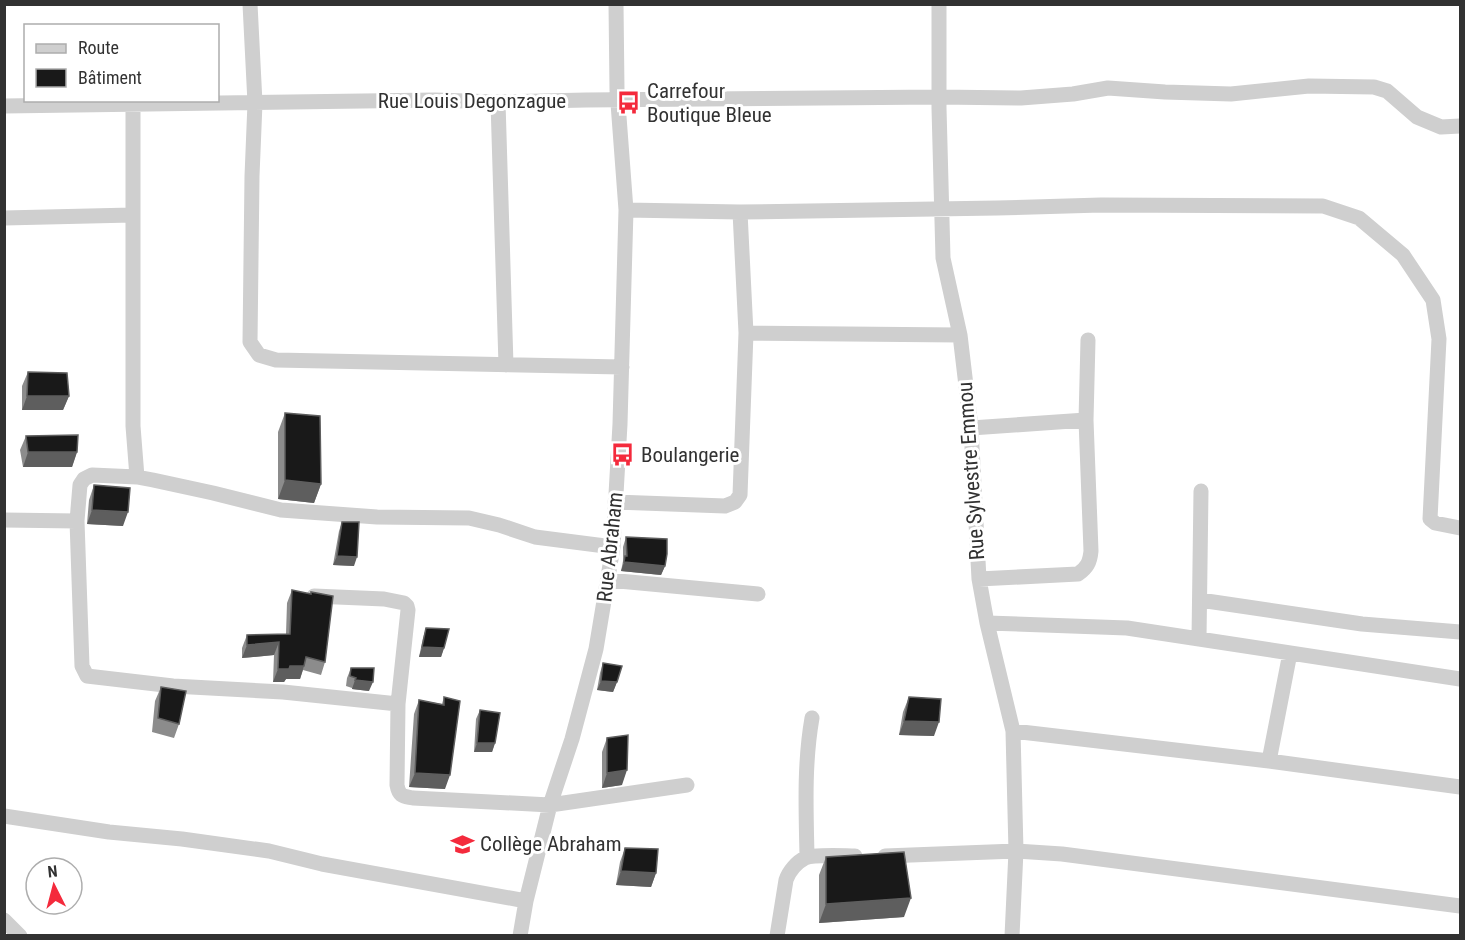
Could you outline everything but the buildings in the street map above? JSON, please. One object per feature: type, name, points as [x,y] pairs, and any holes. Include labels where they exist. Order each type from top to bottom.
[{"type":"street","points":[[250,4],[255,103],[250,342],[259,355],[276,360],[622,367]]},
{"type":"street","name":"Rue Abraham","points":[[520,936],[526,901],[550,805],[572,739],[596,649],[613,547],[620,424],[626,210],[618,100],[616,4]]},
{"type":"street","name":"Rue Sylvestre Emmou","points":[[939,4],[943,258],[960,335],[971,428],[979,579],[1013,731],[1016,851],[1012,936]]},
{"type":"street","name":"Rue Louis Degonzague","points":[[4,106],[435,100],[498,102],[1021,98],[1073,94],[1108,88],[1231,94],[1309,86],[1374,87],[1387,91],[1417,117],[1441,127],[1461,126]]},
{"type":"street","points":[[498,102],[506,365]]},
{"type":"street","points":[[133,105],[133,426],[137,477]]},
{"type":"street","points":[[626,210],[740,212],[1101,205],[1323,206],[1359,218],[1403,255],[1433,300],[1439,339],[1430,519],[1435,524],[1461,528]]},
{"type":"street","points":[[615,502],[725,506],[735,502],[740,495],[746,333],[740,212]]},
{"type":"street","points":[[4,218],[132,215]]},
{"type":"street","points":[[746,333],[960,335]]},
{"type":"street","points":[[979,579],[1078,574],[1090,560],[1086,420],[1088,340]]},
{"type":"street","points":[[971,428],[1086,420]]},
{"type":"street","points":[[398,704],[283,692],[173,686],[87,676],[82,666],[77,521],[80,485],[84,479],[92,475],[137,477],[281,510],[377,517],[469,518],[535,537],[613,547]]},
{"type":"street","points":[[1199,639],[1201,491]]},
{"type":"street","points":[[4,520],[77,521]]},
{"type":"street","points":[[608,580],[758,594]]},
{"type":"street","points":[[314,596],[384,599],[404,603],[407,606],[398,704],[397,785],[398,792],[402,796],[550,805],[687,785]]},
{"type":"street","points":[[1200,600],[1362,624],[1461,632]]},
{"type":"street","points":[[987,622],[1127,628],[1461,679]]},
{"type":"street","points":[[1269,761],[1290,653]]},
{"type":"street","points":[[807,856],[805,776],[807,744],[812,718]]},
{"type":"street","points":[[1013,731],[1269,761],[1461,787]]},
{"type":"street","points":[[4,816],[269,851],[322,864],[526,901]]},
{"type":"street","points":[[777,936],[788,874],[807,856],[1016,851],[1062,854],[1461,906]]},
{"type":"street","points":[[4,920],[20,936]]},
{"type":"place","name":"Carrefour Boutique Bleue","points":[[629,103]]},
{"type":"place","name":"Boulangerie","points":[[623,455]]},
{"type":"place","name":"Collège Abraham","points":[[462,844]]}]
